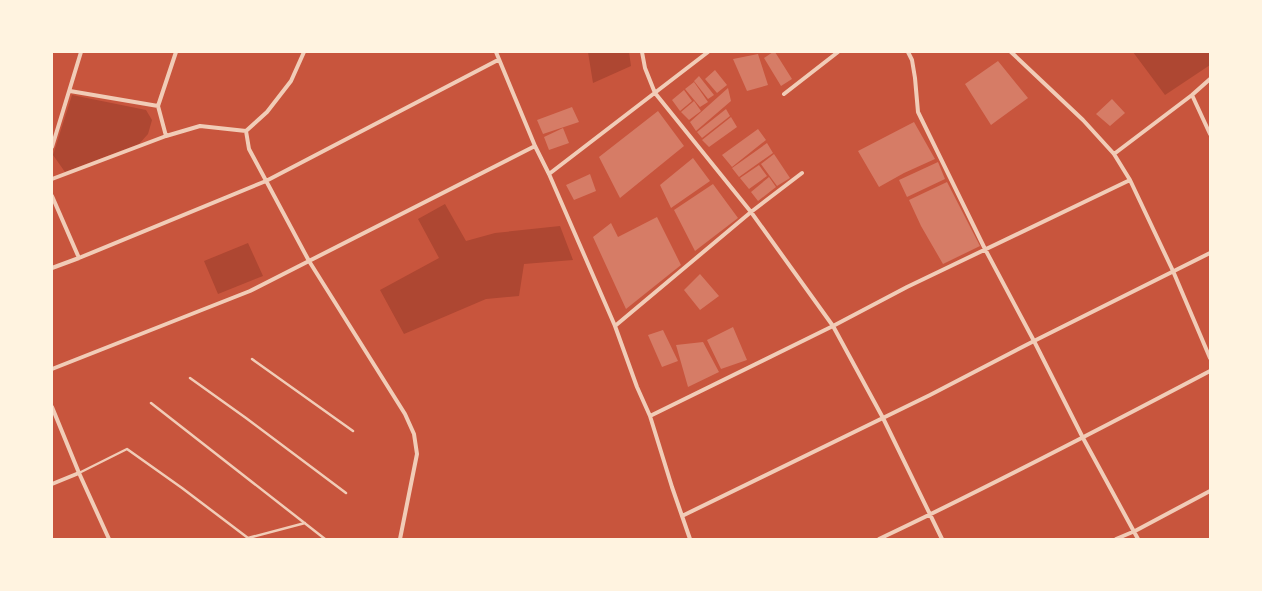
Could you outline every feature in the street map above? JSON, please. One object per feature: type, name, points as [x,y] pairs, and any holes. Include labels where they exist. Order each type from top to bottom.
[{"type":"street","points":[[52,147],[82,52]]},
{"type":"street","points":[[166,136],[158,106],[176,52]]},
{"type":"street","points":[[52,179],[166,136],[200,126],[246,131],[267,112],[291,82],[304,52]]},
{"type":"street","points":[[496,52],[498,60],[535,146],[549,174],[615,326],[637,387],[650,416],[690,539]]},
{"type":"street","points":[[642,52],[645,68],[655,93],[751,212],[833,326],[883,418],[942,539]]},
{"type":"street","points":[[549,174],[708,52]]},
{"type":"street","points":[[784,94],[838,52]]},
{"type":"street","points":[[908,52],[912,60],[918,112],[984,249],[1034,340],[1082,438],[1135,531],[1138,539]]},
{"type":"street","points":[[1011,52],[1083,120],[1114,154],[1130,180],[1173,271],[1210,358]]},
{"type":"street","points":[[52,268],[266,181],[498,60]]},
{"type":"street","points":[[1114,154],[1192,95],[1210,79]]},
{"type":"street","points":[[70,90],[158,106]]},
{"type":"street","points":[[1192,95],[1210,134]]},
{"type":"street","points":[[246,131],[249,148],[309,261],[405,414],[414,434],[417,454],[400,539]]},
{"type":"street","points":[[52,369],[250,291],[535,146]]},
{"type":"street","points":[[615,326],[751,212],[802,173]]},
{"type":"street","points":[[650,416],[833,326],[984,249],[1130,180]]},
{"type":"street","points":[[52,196],[79,258]]},
{"type":"street","points":[[682,516],[930,395],[1034,340],[1210,253]]},
{"type":"street","points":[[879,539],[1082,438],[1210,371]]},
{"type":"street","points":[[52,407],[79,474],[109,539]]},
{"type":"street","points":[[52,484],[79,474]]},
{"type":"street","points":[[1116,539],[1135,531],[1210,492]]},
{"type":"lane","points":[[252,359],[353,431]]},
{"type":"lane","points":[[190,378],[346,493]]},
{"type":"lane","points":[[151,403],[325,539]]},
{"type":"lane","points":[[79,474],[125,449],[128,449],[248,538],[305,523]]},
{"type":"shaded area","points":[[588,52],[629,52],[631,66],[593,83]]},
{"type":"shaded area","points":[[1133,52],[1210,52],[1210,65],[1165,95]]},
{"type":"shaded area","points":[[72,95],[146,110],[152,120],[148,134],[139,144],[65,172],[53,155]]},
{"type":"shaded area","points":[[445,204],[466,241],[495,233],[560,226],[573,260],[524,264],[519,296],[486,299],[404,334],[380,290],[439,258],[418,219]]},
{"type":"shaded area","points":[[248,243],[263,276],[218,294],[204,261]]},
{"type":"building","points":[[775,52],[792,79],[781,86],[764,58]]},
{"type":"building","points":[[758,54],[768,85],[747,91],[733,59]]},
{"type":"building","points":[[998,61],[1028,98],[991,125],[965,84]]},
{"type":"building","points":[[715,70],[727,85],[717,93],[705,79]]},
{"type":"building","points":[[699,76],[714,95],[708,99],[694,81]]},
{"type":"building","points":[[694,82],[708,102],[700,107],[685,89]]},
{"type":"building","points":[[728,88],[731,101],[696,131],[690,122]]},
{"type":"building","points":[[684,90],[692,101],[680,111],[672,100]]},
{"type":"building","points":[[1112,99],[1125,113],[1110,126],[1096,114]]},
{"type":"building","points":[[694,101],[701,111],[689,120],[681,112]]},
{"type":"building","points":[[572,107],[579,122],[543,134],[537,120]]},
{"type":"building","points":[[726,109],[730,116],[702,138],[697,132]]},
{"type":"building","points":[[658,111],[684,146],[620,198],[599,157]]},
{"type":"building","points":[[731,117],[737,127],[709,147],[702,140]]},
{"type":"building","points":[[914,122],[935,159],[904,173],[879,187],[858,151]]},
{"type":"building","points":[[563,128],[569,143],[549,150],[544,137]]},
{"type":"building","points":[[758,129],[766,140],[732,167],[722,155]]},
{"type":"building","points":[[767,143],[773,153],[739,177],[732,168]]},
{"type":"building","points":[[774,154],[790,178],[777,186],[761,164]]},
{"type":"building","points":[[693,158],[710,181],[671,208],[660,185]]},
{"type":"building","points":[[938,162],[945,179],[907,197],[899,180]]},
{"type":"building","points":[[759,165],[767,176],[749,189],[740,178]]},
{"type":"building","points":[[590,174],[596,191],[574,200],[566,185]]},
{"type":"building","points":[[769,177],[776,187],[758,201],[751,192]]},
{"type":"building","points":[[947,182],[980,246],[943,264],[921,226],[909,200]]},
{"type":"building","points":[[713,184],[738,218],[695,251],[674,210]]},
{"type":"building","points":[[657,217],[681,265],[626,309],[593,237],[611,223],[618,237]]},
{"type":"building","points":[[700,274],[719,296],[700,310],[684,290]]},
{"type":"building","points":[[733,327],[747,360],[721,369],[707,340]]},
{"type":"building","points":[[663,330],[678,361],[662,367],[648,335]]},
{"type":"building","points":[[703,342],[719,372],[688,387],[676,345]]}]
